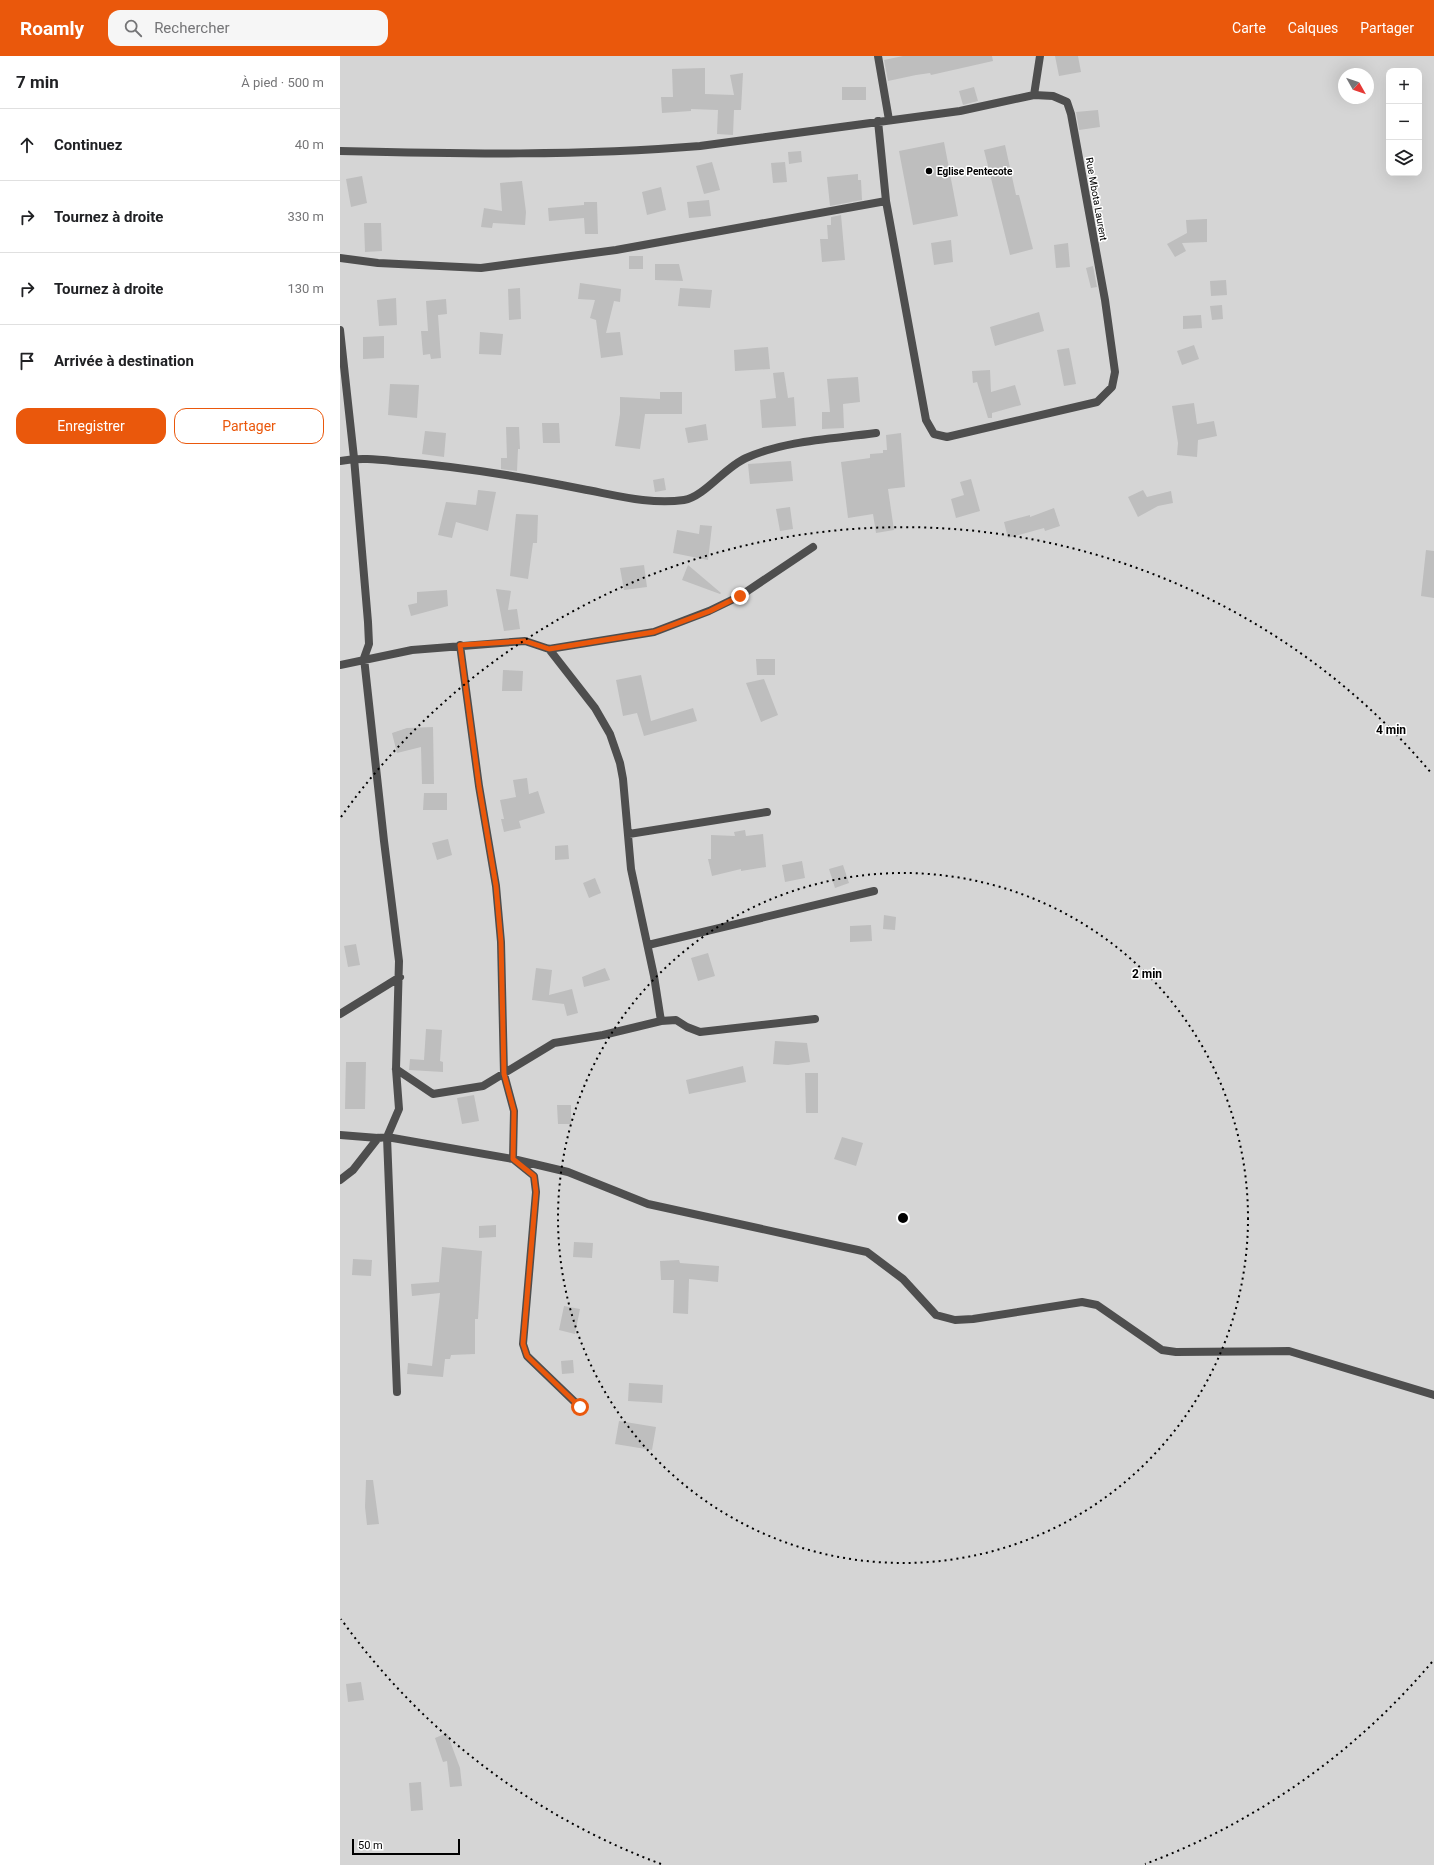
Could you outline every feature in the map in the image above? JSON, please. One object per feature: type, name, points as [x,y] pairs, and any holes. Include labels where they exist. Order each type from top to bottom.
[{"type":"street","points":[[878,56],[889,120]]},
{"type":"street","points":[[340,151],[533,154],[660,149],[700,146],[960,111],[1034,95],[1040,56]]},
{"type":"street","name":"Rue Mbota Laurent","points":[[886,201],[926,420],[934,434],[947,437],[1097,402],[1112,387],[1115,372],[1105,300],[1071,114],[1067,102],[1053,96],[1034,95]]},
{"type":"street","points":[[340,258],[378,263],[481,268],[616,250],[886,201],[878,121]]},
{"type":"street","points":[[340,330],[354,458],[368,622],[369,644],[364,658],[400,976],[396,1069],[399,1109],[387,1137],[397,1392]]},
{"type":"street","points":[[340,461],[354,458],[437,465],[543,481],[639,500],[685,500],[704,491],[720,475],[744,459],[767,450],[802,443],[876,433]]},
{"type":"street","points":[[340,665],[364,658],[412,650],[525,641],[549,649],[654,632],[689,619],[740,596],[813,547]]},
{"type":"street","points":[[460,645],[479,786],[496,886],[501,949],[504,1074],[514,1111],[513,1159]]},
{"type":"street","points":[[549,649],[595,708],[610,734],[620,763],[629,834],[631,869],[648,946],[661,1021]]},
{"type":"street","points":[[629,834],[766,812]]},
{"type":"street","points":[[648,946],[874,891]]},
{"type":"street","points":[[340,1014],[400,976]]},
{"type":"street","points":[[396,1069],[433,1094],[483,1086],[554,1043],[602,1035],[661,1021],[676,1020],[687,1027],[700,1032],[815,1019]]},
{"type":"street","points":[[340,1135],[378,1138],[387,1137],[513,1159],[568,1172],[648,1204],[867,1252],[902,1278],[936,1315],[955,1320],[973,1319],[1082,1302],[1097,1305],[1162,1350],[1176,1352],[1289,1351],[1434,1395]]},
{"type":"street","points":[[340,1180],[353,1170],[378,1138]]},
{"type":"street","points":[[513,1159],[534,1176],[536,1192],[523,1344],[527,1356],[580,1407]]},
{"type":"shaded area","points":[[340,56],[1434,56],[1434,1865],[340,1865]]},
{"type":"building","points":[[903,56],[992,56],[993,61],[931,75],[930,73],[888,81],[884,60]]},
{"type":"building","points":[[1055,56],[1078,56],[1081,72],[1059,76]]},
{"type":"building","points":[[705,68],[705,94],[734,95],[730,75],[743,73],[741,110],[734,110],[733,135],[717,134],[718,110],[691,109],[691,111],[662,113],[661,97],[673,97],[672,69]]},
{"type":"building","points":[[842,87],[866,87],[866,100],[842,100]]},
{"type":"building","points":[[974,87],[978,101],[963,105],[959,91]]},
{"type":"building","points":[[1098,110],[1100,127],[1079,130],[1076,112]]},
{"type":"building","points":[[944,142],[958,216],[913,225],[899,151]]},
{"type":"building","points":[[1005,145],[1016,195],[1019,195],[1033,249],[1010,255],[984,150]]},
{"type":"building","points":[[801,151],[802,162],[789,164],[788,152]]},
{"type":"building","points":[[712,162],[720,190],[704,194],[696,166]]},
{"type":"building","points":[[785,162],[787,182],[773,183],[771,163]]},
{"type":"building","points":[[858,174],[858,180],[861,180],[862,200],[830,206],[827,177]]},
{"type":"building","points":[[362,176],[367,203],[351,207],[346,179]]},
{"type":"building","points":[[522,181],[526,212],[525,225],[493,223],[492,228],[481,227],[484,208],[502,211],[500,183]]},
{"type":"building","points":[[661,187],[666,210],[647,215],[642,192]]},
{"type":"building","points":[[709,200],[711,216],[689,218],[687,202]]},
{"type":"building","points":[[584,202],[597,202],[598,234],[585,234],[584,218],[549,221],[548,208],[584,205]]},
{"type":"building","points":[[841,215],[845,260],[822,262],[820,239],[828,239],[827,225],[831,225],[831,217]]},
{"type":"building","points":[[1207,219],[1207,242],[1182,243],[1186,251],[1175,257],[1167,244],[1187,233],[1186,220]]},
{"type":"building","points":[[364,223],[381,223],[382,251],[365,252]]},
{"type":"building","points":[[951,240],[953,262],[934,265],[931,243]]},
{"type":"building","points":[[1068,243],[1070,267],[1056,268],[1054,245]]},
{"type":"building","points":[[629,256],[643,256],[643,269],[629,269]]},
{"type":"building","points":[[655,264],[679,264],[683,281],[655,280]]},
{"type":"building","points":[[1093,266],[1097,287],[1091,288],[1086,268]]},
{"type":"building","points":[[1226,280],[1227,295],[1211,296],[1210,281]]},
{"type":"building","points":[[580,283],[621,289],[620,302],[614,301],[606,333],[620,332],[623,355],[601,358],[596,320],[590,318],[595,300],[578,299]]},
{"type":"building","points":[[520,288],[521,319],[509,320],[508,289]]},
{"type":"building","points":[[680,288],[712,290],[710,308],[678,306]]},
{"type":"building","points":[[396,298],[397,325],[379,326],[377,300]]},
{"type":"building","points":[[446,299],[447,314],[438,315],[441,358],[431,359],[430,354],[423,355],[421,331],[428,331],[426,301]]},
{"type":"building","points":[[1222,305],[1223,319],[1212,320],[1210,306]]},
{"type":"building","points":[[1039,312],[1044,331],[995,346],[990,327]]},
{"type":"building","points":[[1201,315],[1202,328],[1183,329],[1183,316]]},
{"type":"building","points":[[480,332],[503,334],[501,355],[479,354]]},
{"type":"building","points":[[384,336],[384,358],[363,359],[363,337]]},
{"type":"building","points":[[1194,345],[1199,359],[1182,365],[1177,351]]},
{"type":"building","points":[[768,347],[770,369],[735,371],[734,350]]},
{"type":"building","points":[[1069,348],[1076,384],[1064,386],[1057,350]]},
{"type":"building","points":[[990,370],[991,392],[1015,385],[1021,405],[992,413],[992,418],[988,418],[977,382],[973,383],[972,371]]},
{"type":"building","points":[[784,372],[788,398],[794,397],[796,426],[762,428],[760,400],[776,398],[773,373]]},
{"type":"building","points":[[858,377],[860,402],[843,404],[844,428],[822,429],[822,412],[830,412],[827,379]]},
{"type":"building","points":[[390,384],[419,385],[417,418],[388,415]]},
{"type":"building","points":[[660,392],[682,392],[682,414],[645,414],[640,449],[615,446],[620,414],[620,397],[660,399]]},
{"type":"building","points":[[1194,403],[1197,424],[1214,421],[1217,436],[1198,440],[1197,457],[1177,455],[1178,443],[1172,406]]},
{"type":"building","points":[[542,423],[559,423],[560,443],[543,443]]},
{"type":"building","points":[[706,424],[708,440],[688,443],[685,428]]},
{"type":"building","points":[[506,427],[519,427],[520,449],[518,449],[517,471],[501,469],[501,458],[507,458]]},
{"type":"building","points":[[425,431],[446,433],[444,457],[422,454]]},
{"type":"building","points":[[901,433],[905,487],[888,489],[894,530],[876,533],[873,514],[848,518],[841,462],[870,458],[870,454],[883,453],[883,450],[887,450],[886,435]]},
{"type":"building","points":[[791,461],[793,481],[750,484],[748,464]]},
{"type":"building","points":[[664,478],[666,490],[655,492],[653,480]]},
{"type":"building","points":[[971,479],[980,511],[956,518],[951,499],[964,495],[960,482]]},
{"type":"building","points":[[478,490],[496,492],[488,531],[456,522],[452,538],[438,535],[446,502],[476,505]]},
{"type":"building","points":[[1143,490],[1147,497],[1171,491],[1173,503],[1158,506],[1138,517],[1128,497]]},
{"type":"building","points":[[790,507],[793,529],[780,531],[776,509]]},
{"type":"building","points":[[1054,508],[1060,526],[1045,531],[1044,528],[1008,538],[1004,522],[1030,515],[1030,517]]},
{"type":"building","points":[[516,514],[538,515],[537,543],[533,543],[528,579],[510,576]]},
{"type":"building","points":[[700,525],[712,526],[708,560],[673,553],[677,530],[699,534]]},
{"type":"building","points":[[1426,550],[1434,551],[1434,598],[1421,596]]},
{"type":"building","points":[[644,565],[647,587],[624,590],[620,568]]},
{"type":"building","points":[[688,565],[721,593],[720,594],[682,580]]},
{"type":"building","points":[[496,589],[511,591],[508,610],[517,609],[520,629],[504,631]]},
{"type":"building","points":[[447,590],[448,606],[411,616],[408,605],[417,603],[417,592]]},
{"type":"building","points":[[756,659],[775,659],[775,675],[757,675]]},
{"type":"building","points":[[503,670],[523,671],[522,691],[502,691]]},
{"type":"building","points":[[641,675],[651,721],[693,708],[697,721],[644,736],[637,713],[623,716],[616,680]]},
{"type":"building","points":[[764,679],[778,715],[761,722],[746,683]]},
{"type":"building","points":[[433,727],[434,784],[422,784],[421,747],[397,753],[392,733],[407,728]]},
{"type":"building","points":[[527,778],[529,794],[538,791],[545,813],[519,821],[521,828],[504,832],[501,819],[504,819],[500,800],[516,797],[513,780]]},
{"type":"building","points":[[424,793],[447,793],[447,810],[423,810]]},
{"type":"building","points":[[745,830],[746,836],[763,834],[766,867],[741,871],[741,869],[712,876],[708,859],[711,859],[711,835],[735,836],[734,832]]},
{"type":"building","points":[[448,839],[452,855],[437,860],[432,843]]},
{"type":"building","points":[[568,845],[569,859],[555,860],[555,846]]},
{"type":"building","points":[[802,861],[805,878],[785,882],[782,865]]},
{"type":"building","points":[[843,865],[849,883],[835,888],[829,869]]},
{"type":"building","points":[[595,878],[601,893],[589,898],[583,883]]},
{"type":"building","points":[[884,915],[896,917],[895,930],[883,929]]},
{"type":"building","points":[[871,925],[872,941],[850,942],[850,926]]},
{"type":"building","points":[[356,944],[360,965],[348,967],[344,946]]},
{"type":"building","points":[[708,953],[715,976],[698,981],[691,958]]},
{"type":"building","points":[[536,968],[552,970],[549,995],[572,989],[578,1013],[567,1016],[564,1004],[532,1000]]},
{"type":"building","points":[[605,968],[610,980],[584,987],[582,977]]},
{"type":"building","points":[[426,1029],[442,1030],[440,1061],[443,1062],[443,1072],[409,1070],[410,1059],[424,1060]]},
{"type":"building","points":[[775,1041],[807,1043],[810,1062],[788,1065],[773,1064]]},
{"type":"building","points":[[346,1062],[366,1062],[365,1109],[345,1109]]},
{"type":"building","points":[[743,1066],[746,1082],[689,1094],[686,1080]]},
{"type":"building","points":[[805,1073],[818,1073],[818,1113],[806,1113]]},
{"type":"building","points":[[474,1095],[479,1121],[462,1124],[457,1098]]},
{"type":"building","points":[[557,1105],[571,1105],[571,1124],[558,1124]]},
{"type":"building","points":[[842,1137],[863,1143],[856,1166],[834,1159]]},
{"type":"building","points":[[496,1225],[496,1237],[479,1238],[479,1226]]},
{"type":"building","points":[[574,1242],[593,1243],[592,1258],[573,1257]]},
{"type":"building","points":[[442,1247],[482,1251],[478,1319],[475,1319],[475,1354],[451,1355],[450,1359],[445,1359],[443,1377],[407,1374],[408,1363],[432,1366],[440,1293],[412,1296],[411,1284],[439,1282]]},
{"type":"building","points":[[353,1259],[372,1260],[371,1276],[352,1275]]},
{"type":"building","points":[[679,1260],[680,1263],[719,1266],[718,1282],[689,1279],[688,1314],[673,1313],[674,1280],[661,1280],[660,1261]]},
{"type":"building","points":[[564,1306],[580,1309],[575,1334],[559,1330]]},
{"type":"building","points":[[573,1360],[574,1373],[562,1374],[561,1361]]},
{"type":"building","points":[[629,1383],[663,1385],[662,1403],[628,1401]]},
{"type":"building","points":[[619,1421],[656,1427],[652,1450],[615,1444]]},
{"type":"building","points":[[366,1480],[373,1480],[379,1524],[367,1525],[365,1507]]},
{"type":"building","points":[[361,1682],[364,1700],[348,1702],[346,1684]]},
{"type":"building","points":[[447,1733],[460,1768],[462,1786],[450,1787],[447,1761],[443,1762],[435,1738]]},
{"type":"building","points":[[421,1782],[423,1810],[411,1811],[409,1783]]},
{"type":"place","name":"Eglise Pentecote","points":[[929,171]]},
{"type":"route","points":[[580,1407],[527,1356],[523,1344],[536,1192],[534,1176],[513,1159],[514,1111],[504,1074],[501,942],[496,886],[479,786],[460,645],[525,641],[549,649],[654,632],[710,611],[740,596]]}]
